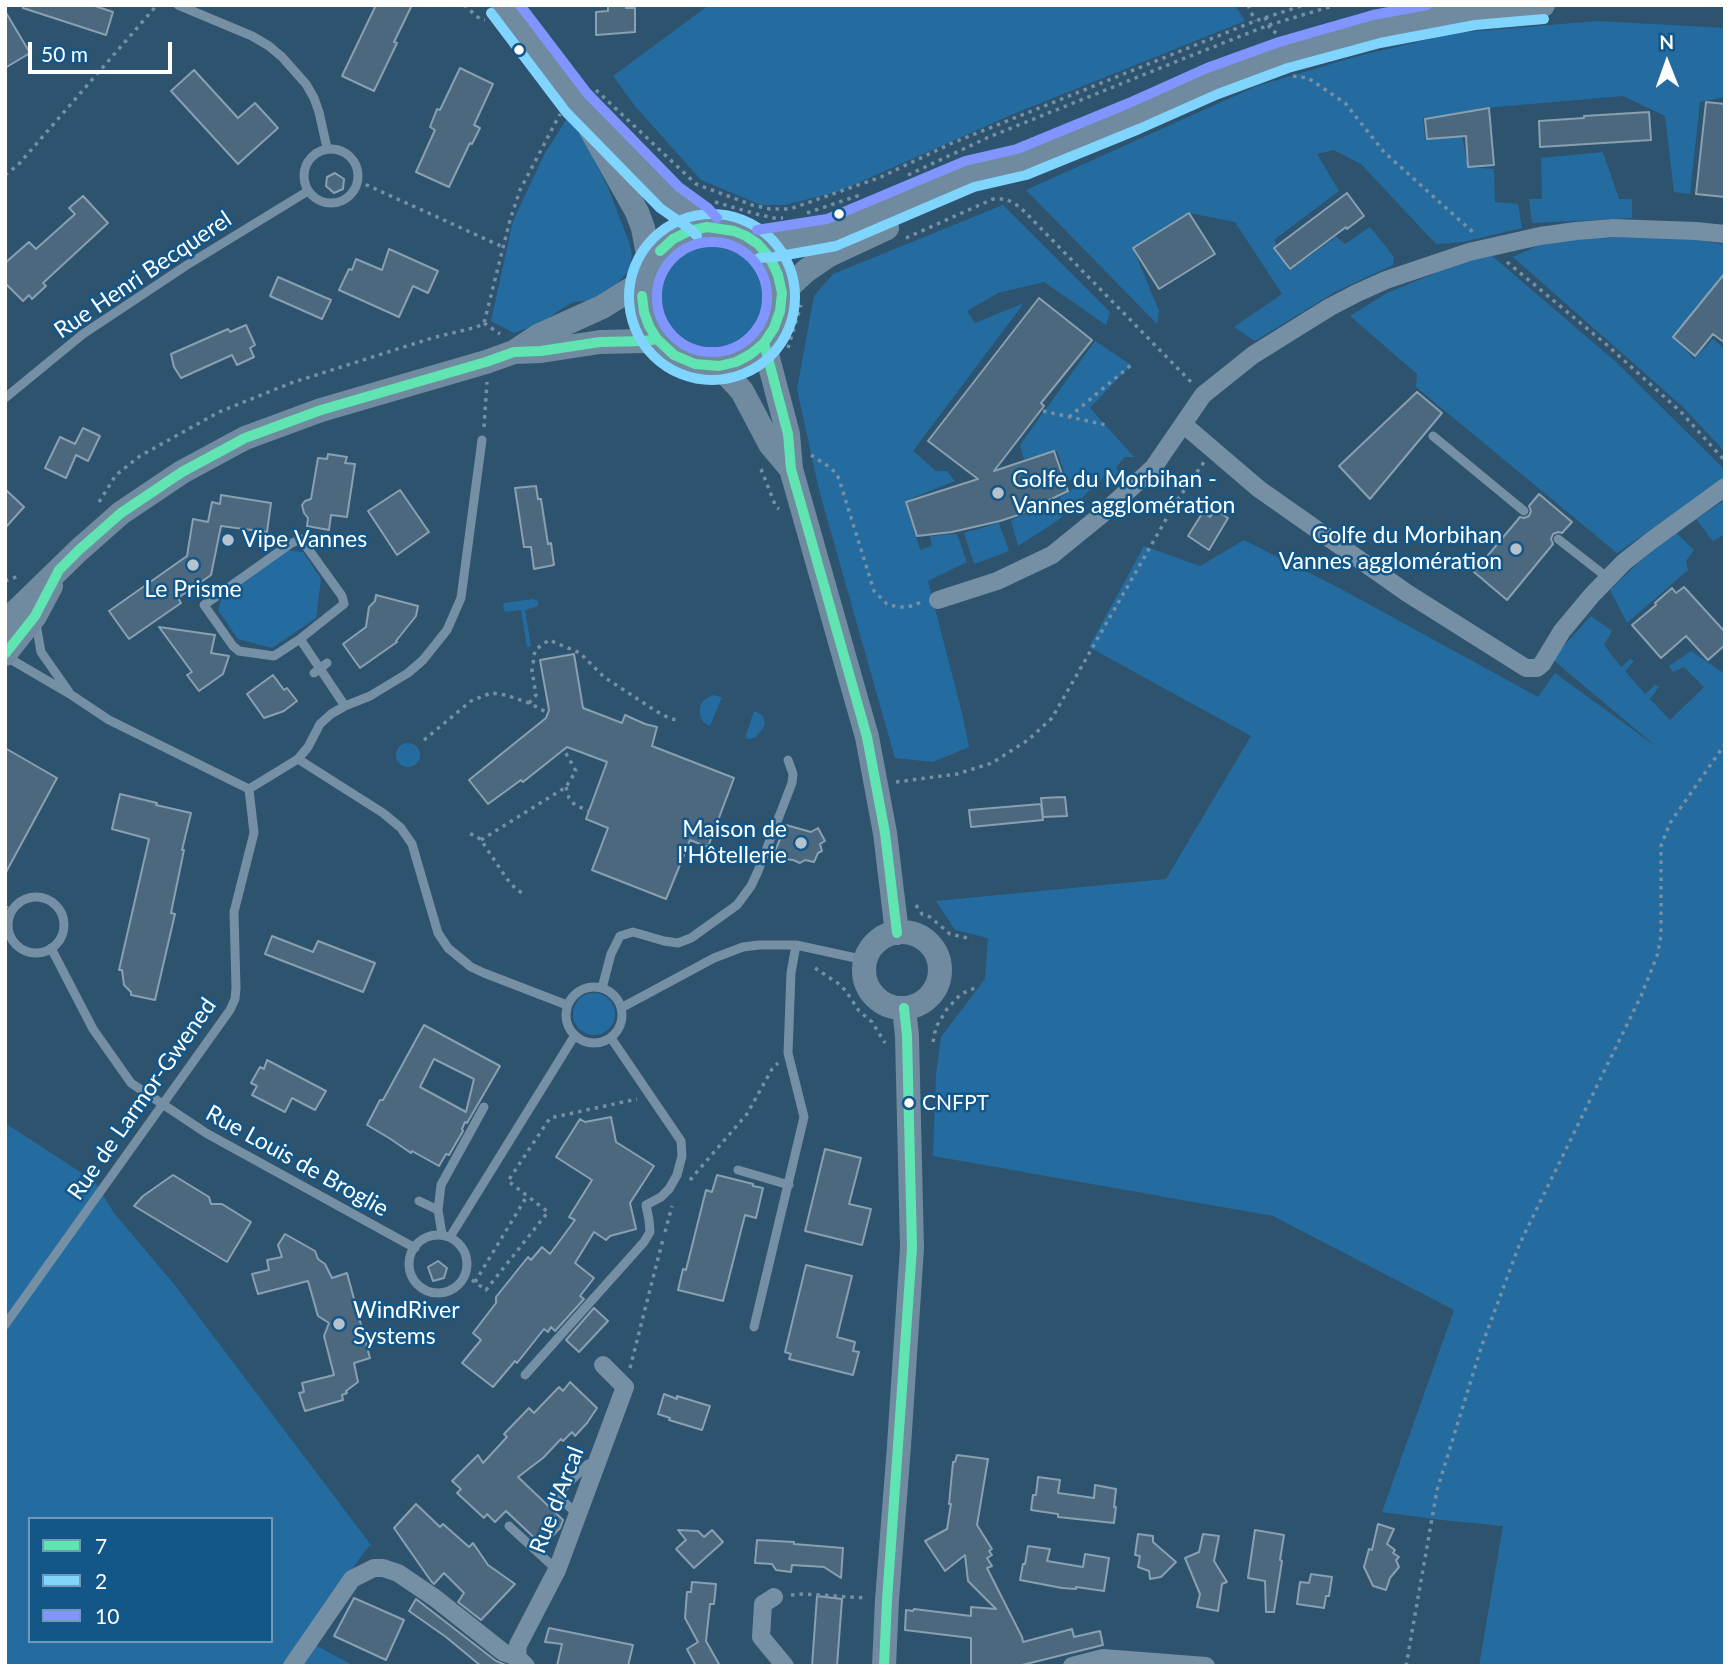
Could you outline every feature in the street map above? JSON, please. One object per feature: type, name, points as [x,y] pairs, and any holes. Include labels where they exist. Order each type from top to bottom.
[{"type":"main road","points":[[502,5],[670,198],[699,218],[707,227]]},
{"type":"main road","points":[[758,244],[831,233],[970,174],[1021,162],[1135,117],[1213,81],[1284,55],[1377,29],[1473,11],[1543,5]]},
{"type":"main road","points":[[582,98],[643,228],[647,273],[642,296],[644,312],[657,339],[674,355],[695,364],[719,366],[775,348]]},
{"type":"main road","points":[[897,933],[877,786],[800,461],[788,433],[774,328],[780,311],[807,270],[829,255],[983,186],[1021,162]]},
{"type":"main road","points":[[5,622],[121,513],[183,472],[245,438],[321,410],[486,362],[508,343],[538,336],[602,307],[647,273],[660,251],[673,239],[689,231],[707,227],[734,230],[758,244],[770,258],[792,296]]},
{"type":"main road","points":[[508,343],[541,351],[600,342],[657,339]]},
{"type":"main road","points":[[719,366],[742,391],[771,444],[800,461]]},
{"type":"main road","points":[[5,655],[35,616],[59,570]]},
{"type":"main road","points":[[897,933],[909,933],[930,944],[940,967],[934,990],[916,1005],[904,1008],[881,1002],[867,984],[864,972],[865,960],[870,950],[886,936],[897,933]]},
{"type":"main road","points":[[884,1666],[912,1248],[908,1036],[904,1008]]},
{"type":"street","points":[[938,600],[997,581],[1052,555],[1153,468],[1203,394],[1253,355],[1330,307],[1386,280],[1469,252],[1539,236],[1613,228],[1725,234]]},
{"type":"street","points":[[1183,424],[1259,489],[1407,593],[1526,667],[1537,668],[1542,664],[1562,631],[1624,562],[1725,487]]},
{"type":"street","points":[[603,1365],[625,1387]]},
{"type":"street","name":"Rue d'Arcal","points":[[521,1662],[518,1646],[557,1570],[625,1387]]},
{"type":"street","name":"Rue d'Arcal","points":[[292,1666],[352,1579],[374,1568],[398,1573],[435,1598],[503,1652],[521,1662]]},
{"type":"street","points":[[774,1598],[763,1604],[761,1637],[785,1666]]},
{"type":"street","points":[[1072,1666],[1103,1658],[1206,1666]]},
{"type":"lane","points":[[178,5],[252,36],[282,57],[306,84],[314,98],[327,148]]},
{"type":"lane","points":[[327,148],[336,149],[352,157],[359,173],[358,181],[352,194],[340,202],[319,201],[308,191],[303,176],[304,168],[313,155],[327,148]]},
{"type":"lane","name":"Rue Henri Becquerel","points":[[5,398],[93,328],[187,265],[308,191]]},
{"type":"lane","points":[[1433,436],[1524,511]]},
{"type":"lane","points":[[5,655],[109,720],[249,789],[298,759],[320,724],[331,714],[408,673],[423,660],[447,630],[461,598],[482,440]]},
{"type":"lane","points":[[302,539],[342,596],[344,604],[300,639],[274,656],[239,651],[204,606],[280,551],[302,539]]},
{"type":"lane","points":[[1558,539],[1608,578]]},
{"type":"lane","points":[[35,616],[41,652],[69,694]]},
{"type":"lane","points":[[300,639],[345,706]]},
{"type":"lane","points":[[298,759],[383,813],[401,828],[412,844],[439,933],[448,948],[471,967],[567,1005]]},
{"type":"lane","points":[[602,988],[611,954],[620,936],[633,932],[678,943],[691,938],[737,905],[758,871],[792,783],[793,774],[788,760]]},
{"type":"lane","name":"Rue de Larmor-Gwened","points":[[5,1325],[230,1010],[235,999],[236,979],[234,912],[254,833],[249,789]]},
{"type":"lane","points":[[32,897],[40,897],[56,905],[64,922],[63,933],[51,948],[43,952],[24,950],[11,938],[8,908],[32,897]]},
{"type":"lane","points":[[621,1008],[728,951],[760,945],[796,945],[865,960]]},
{"type":"lane","points":[[754,1328],[804,1117],[788,1053],[791,973],[796,945]]},
{"type":"lane","name":"Rue Louis de Broglie","points":[[51,948],[93,1029],[131,1083],[206,1133],[415,1248]]},
{"type":"lane","points":[[584,988],[602,988],[618,999],[622,1019],[611,1038],[602,1042],[583,1041],[569,1028],[566,1018],[567,1005],[576,993],[584,988]]},
{"type":"lane","points":[[446,1236],[575,1035]]},
{"type":"lane","points":[[525,1375],[644,1242],[650,1232],[646,1205],[670,1189],[682,1156],[681,1141],[611,1038]]},
{"type":"lane","points":[[446,1236],[438,1210],[441,1185],[484,1107]]},
{"type":"lane","points":[[738,1170],[789,1185]]},
{"type":"lane","points":[[419,1201],[438,1210]]},
{"type":"lane","points":[[430,1235],[446,1236],[460,1244],[467,1258],[465,1275],[458,1285],[449,1290],[438,1293],[426,1291],[413,1278],[410,1257],[422,1240],[430,1235]]},
{"type":"lane","points":[[579,1515],[560,1498],[559,1492],[587,1464],[598,1462]]},
{"type":"lane","points":[[509,1526],[557,1570]]},
{"type":"path","points":[[5,176],[157,5]]},
{"type":"path","points":[[1248,5],[1255,21]]},
{"type":"path","points":[[358,181],[504,248],[520,190],[559,114],[582,98],[601,93],[696,184],[752,205],[790,209],[881,177],[950,144],[1265,17],[1304,5]]},
{"type":"path","points":[[905,176],[989,137],[1180,60],[1269,26],[1336,5]]},
{"type":"path","points":[[1265,17],[1269,26]]},
{"type":"path","points":[[1291,76],[1308,78],[1345,103],[1384,152],[1476,235]]},
{"type":"path","points":[[582,98],[614,115]]},
{"type":"path","points":[[802,215],[869,192]]},
{"type":"path","points":[[899,241],[993,199],[1006,200],[1020,207],[1203,394]]},
{"type":"path","points":[[711,201],[756,214],[787,218]]},
{"type":"path","points":[[1504,259],[1607,345],[1681,412],[1725,461]]},
{"type":"path","points":[[775,348],[792,296]]},
{"type":"path","points":[[484,323],[508,343]]},
{"type":"path","points":[[482,440],[488,387],[486,362]]},
{"type":"path","points":[[1069,416],[1131,365]]},
{"type":"path","points":[[1043,411],[1105,425]]},
{"type":"path","points":[[877,786],[957,774],[992,763],[1028,740],[1052,718],[1176,502],[1213,450]]},
{"type":"path","points":[[800,461],[818,459],[836,473],[846,497],[871,583],[880,598],[887,604],[898,607],[938,600]]},
{"type":"path","points":[[528,703],[536,695],[533,671],[535,650],[549,640],[580,653],[604,677],[656,711],[680,721]]},
{"type":"path","points":[[424,740],[471,701],[491,693],[506,695],[548,713]]},
{"type":"path","points":[[1406,1666],[1437,1490],[1482,1345],[1520,1243],[1641,996],[1657,956],[1661,936],[1661,846],[1670,823],[1725,744]]},
{"type":"path","points":[[481,839],[566,787],[576,771],[564,750]]},
{"type":"path","points":[[566,787],[575,806],[589,811]]},
{"type":"path","points":[[470,834],[481,839],[507,879],[525,895]]},
{"type":"path","points":[[913,897],[922,914],[930,917],[950,934],[972,939]]},
{"type":"path","points":[[816,968],[846,991],[859,1012],[872,1022],[885,1043]]},
{"type":"path","points":[[933,1042],[936,1027],[947,1009],[961,994],[978,986]]},
{"type":"path","points":[[689,1181],[747,1114],[772,1069],[788,1053]]},
{"type":"path","points":[[465,1275],[486,1290],[548,1212],[508,1181],[550,1118],[650,1096]]},
{"type":"path","points":[[475,1282],[527,1196]]},
{"type":"path","points":[[625,1387],[674,1199]]},
{"type":"path","points":[[774,1598],[803,1594],[887,1600]]},
{"type":"shaded area","points":[[709,5],[1235,5],[1245,21],[1011,115],[840,191],[785,205],[761,205],[701,180],[635,106],[613,76]]},
{"type":"shaded area","points":[[1597,21],[1725,28],[1725,97],[1700,102],[1690,194],[1674,192],[1665,116],[1623,96],[1496,107],[1423,118],[1425,140],[1462,136],[1468,167],[1494,169],[1495,202],[1518,204],[1522,228],[1463,242],[1436,244],[1361,164],[1334,150],[1317,154],[1339,191],[1274,240],[1289,271],[1336,237],[1345,244],[1370,227],[1394,257],[1393,265],[1335,292],[1255,341],[1234,327],[1282,294],[1235,222],[1189,213],[1133,248],[1159,311],[1157,324],[1026,190],[1257,86],[1358,56],[1455,33]]},
{"type":"shaded area","points":[[571,112],[609,190],[629,242],[632,255],[630,269],[610,292],[595,300],[573,302],[544,322],[514,333],[491,321],[513,221],[544,155]]},
{"type":"shaded area","points":[[1603,152],[1619,199],[1632,199],[1632,218],[1532,223],[1529,199],[1542,199],[1541,158]]},
{"type":"shaded area","points":[[1003,205],[1110,312],[1106,325],[1044,282],[998,293],[967,311],[975,323],[1024,303],[913,451],[936,471],[947,471],[955,481],[905,501],[920,550],[932,546],[930,536],[957,534],[967,562],[928,581],[969,747],[933,762],[895,758],[819,490],[797,389],[814,296],[833,274]]},
{"type":"shaded area","points":[[1678,236],[1725,245],[1725,273],[1673,337],[1694,359],[1713,339],[1725,349],[1725,452],[1683,407],[1513,257],[1552,239]]},
{"type":"shaded area","points":[[712,247],[731,251],[747,262],[758,278],[762,297],[758,316],[747,332],[731,343],[712,347],[693,343],[677,332],[666,316],[662,297],[666,278],[677,262],[693,251]]},
{"type":"shaded area","points":[[1491,255],[1616,362],[1725,470],[1725,478],[1617,553],[1416,387],[1417,374],[1350,316],[1387,293],[1457,264]]},
{"type":"shaded area","points":[[1095,341],[1131,365],[1090,408],[1134,457],[1124,457],[1116,468],[1124,477],[1121,481],[1107,474],[1057,521],[1018,546],[1011,520],[1055,501],[1086,480],[1067,480],[1057,451],[1024,459],[1020,445]]},
{"type":"shaded area","points":[[1725,500],[1725,534],[1713,541],[1696,519]]},
{"type":"shaded area","points":[[999,523],[1009,551],[974,564],[964,533]]},
{"type":"shaded area","points":[[1675,532],[1694,550],[1686,561],[1688,570],[1627,623],[1610,590]]},
{"type":"shaded area","points":[[1244,540],[1343,590],[1538,697],[1555,673],[1658,748],[1552,659],[1591,616],[1612,631],[1604,645],[1621,667],[1630,659],[1634,661],[1625,671],[1645,694],[1655,685],[1659,687],[1650,699],[1670,720],[1704,687],[1684,667],[1673,672],[1669,666],[1691,651],[1725,674],[1725,1666],[1479,1666],[1503,1526],[1382,1512],[1454,1310],[1273,1216],[933,1156],[936,1074],[941,1037],[985,979],[988,938],[955,930],[936,901],[1166,879],[1251,736],[1089,647],[1144,546],[1200,566]]},
{"type":"shaded area","points":[[283,550],[303,552],[321,579],[316,618],[272,648],[238,639],[218,610],[223,593]]},
{"type":"shaded area","points":[[533,599],[538,601],[538,606],[525,610],[531,646],[527,647],[521,610],[505,612],[503,606],[504,603]]},
{"type":"shaded area","points":[[712,695],[722,697],[710,726],[703,722],[700,707],[703,701]]},
{"type":"shaded area","points":[[754,711],[763,716],[765,723],[756,737],[745,738]]},
{"type":"shaded area","points":[[408,743],[419,750],[420,755],[413,766],[408,767],[397,760],[396,755],[403,744]]},
{"type":"shaded area","points":[[594,993],[609,999],[615,1014],[609,1029],[594,1035],[579,1029],[573,1014],[579,999]]},
{"type":"shaded area","points":[[5,1123],[94,1181],[114,1213],[174,1284],[371,1545],[307,1631],[317,1646],[354,1666],[5,1666]]},
{"type":"building","points":[[24,5],[92,5],[113,12],[106,35],[23,8]]},
{"type":"building","points":[[376,5],[412,5],[374,91],[342,76]]},
{"type":"building","points":[[608,5],[635,8],[635,32],[596,35],[596,12],[608,11]]},
{"type":"building","points":[[5,11],[30,53],[5,68]]},
{"type":"building","points":[[460,68],[493,84],[474,125],[480,128],[449,187],[416,172],[435,130],[430,127],[437,109],[440,110]]},
{"type":"building","points":[[194,70],[238,118],[255,103],[278,128],[238,164],[171,91]]},
{"type":"building","points":[[1706,102],[1725,104],[1725,197],[1696,194]]},
{"type":"building","points":[[1489,108],[1494,165],[1468,167],[1466,136],[1427,139],[1425,119]]},
{"type":"building","points":[[1649,112],[1651,140],[1540,147],[1539,121]]},
{"type":"building","points":[[335,173],[344,179],[343,189],[334,193],[326,186],[327,177]]},
{"type":"building","points":[[1347,193],[1364,216],[1290,269],[1274,248]]},
{"type":"building","points":[[83,196],[108,223],[43,283],[46,286],[32,299],[29,295],[23,301],[5,283],[5,263],[29,242],[36,249],[75,214],[69,208]]},
{"type":"building","points":[[1189,213],[1215,254],[1159,289],[1133,248]]},
{"type":"building","points":[[389,249],[438,271],[428,293],[413,286],[399,317],[339,290],[356,259],[382,270]]},
{"type":"building","points":[[1725,273],[1725,343],[1713,334],[1695,356],[1673,337]]},
{"type":"building","points":[[278,277],[331,300],[322,319],[270,296]]},
{"type":"building","points":[[1039,298],[1092,340],[1041,403],[1044,406],[994,471],[1054,451],[1068,491],[1000,521],[952,532],[917,536],[906,502],[978,479],[928,441]]},
{"type":"building","points":[[246,325],[255,345],[250,348],[254,357],[237,365],[232,355],[181,378],[174,367],[171,354],[228,329],[230,332]]},
{"type":"building","points":[[1417,392],[1442,413],[1370,499],[1339,466]]},
{"type":"building","points":[[83,428],[100,436],[88,461],[76,455],[66,478],[45,468],[60,437],[75,444]]},
{"type":"building","points":[[328,454],[347,457],[345,463],[355,464],[347,517],[331,515],[329,530],[307,526],[308,518],[302,505],[311,499],[318,458],[327,459]]},
{"type":"building","points":[[536,486],[554,565],[534,569],[531,547],[524,547],[515,488]]},
{"type":"building","points":[[5,489],[24,507],[5,528]]},
{"type":"building","points":[[400,490],[429,532],[397,555],[368,511]]},
{"type":"building","points":[[1539,494],[1572,522],[1562,533],[1553,534],[1553,544],[1507,600],[1474,572],[1520,517],[1529,516],[1529,506]]},
{"type":"building","name":"Le Prisme","points":[[221,495],[271,503],[267,532],[221,526],[211,575],[178,598],[181,603],[129,639],[109,611],[187,556],[193,519],[208,522],[212,502],[220,504]]},
{"type":"building","points":[[1215,510],[1228,518],[1209,550],[1188,536],[1203,512],[1210,517]]},
{"type":"building","points":[[1684,587],[1725,632],[1725,645],[1708,660],[1686,636],[1661,658],[1632,625],[1672,588],[1676,593]]},
{"type":"building","points":[[376,595],[418,606],[416,616],[397,642],[360,668],[343,644],[366,627],[369,607],[375,601]]},
{"type":"building","points":[[159,627],[215,635],[211,653],[229,656],[223,674],[199,691],[187,675],[192,672]]},
{"type":"building","points":[[574,654],[583,708],[622,723],[625,715],[657,727],[652,746],[734,778],[708,847],[690,840],[666,899],[592,870],[608,828],[586,819],[607,762],[567,747],[523,782],[521,780],[488,804],[469,780],[546,718],[549,710],[540,660]]},
{"type":"building","points":[[273,675],[297,701],[284,711],[264,718],[247,694]]},
{"type":"building","points":[[5,748],[57,778],[5,874]]},
{"type":"building","points":[[120,794],[191,813],[171,913],[175,914],[155,1000],[131,995],[124,985],[122,970],[119,970],[149,839],[112,829]]},
{"type":"building","points":[[1065,797],[1067,816],[1043,817],[1041,798]]},
{"type":"building","points":[[1041,804],[1043,820],[971,827],[969,810]]},
{"type":"building","name":"Maison de l'Hôtellerie","points":[[786,825],[811,832],[818,828],[825,841],[820,844],[822,851],[814,862],[805,860],[800,863],[772,858]]},
{"type":"building","points":[[272,936],[313,952],[318,941],[375,963],[363,992],[265,954]]},
{"type":"building","points":[[424,1025],[500,1066],[467,1123],[465,1122],[463,1131],[449,1155],[446,1154],[439,1166],[412,1151],[411,1153],[367,1125],[380,1100],[383,1100]],"holes":[[[434,1059],[474,1079],[466,1112],[420,1087]]]},
{"type":"building","points":[[267,1060],[326,1091],[315,1110],[292,1098],[285,1112],[252,1095],[257,1086],[251,1083],[260,1067],[264,1069]]},
{"type":"building","points":[[611,1117],[616,1142],[654,1166],[630,1203],[636,1229],[610,1236],[606,1240],[594,1232],[575,1263],[594,1278],[580,1296],[584,1299],[555,1331],[551,1327],[548,1332],[544,1329],[517,1363],[515,1361],[493,1387],[462,1363],[481,1340],[473,1333],[496,1303],[496,1297],[528,1257],[531,1260],[542,1247],[550,1254],[575,1220],[569,1217],[592,1180],[556,1157],[580,1119],[585,1122]]},
{"type":"building","points":[[825,1149],[861,1158],[849,1204],[871,1209],[862,1245],[805,1231]]},
{"type":"building","points":[[173,1175],[209,1197],[211,1204],[222,1204],[251,1222],[227,1262],[134,1206],[143,1196]]},
{"type":"building","points":[[717,1175],[763,1188],[756,1218],[745,1215],[723,1301],[678,1290],[683,1269],[686,1270],[706,1190],[712,1192]]},
{"type":"building","name":"WindRiver Systems","points":[[285,1234],[315,1251],[332,1278],[347,1273],[370,1358],[354,1363],[358,1382],[342,1395],[343,1400],[305,1411],[299,1393],[304,1392],[302,1383],[334,1375],[324,1336],[329,1323],[318,1316],[308,1281],[258,1294],[252,1274],[269,1270],[267,1260],[282,1257],[278,1245]]},
{"type":"building","points":[[438,1261],[447,1268],[444,1278],[433,1281],[428,1267]]},
{"type":"building","points":[[806,1265],[852,1276],[837,1337],[855,1342],[853,1351],[859,1352],[853,1375],[789,1359],[791,1354],[785,1352]]},
{"type":"building","points":[[594,1308],[608,1321],[579,1352],[566,1340]]},
{"type":"building","points":[[570,1382],[597,1408],[575,1436],[572,1432],[563,1441],[561,1439],[543,1458],[518,1477],[563,1520],[560,1528],[543,1546],[506,1511],[495,1522],[487,1514],[484,1518],[457,1493],[461,1489],[452,1481],[478,1455],[483,1463],[507,1437],[504,1434],[529,1408],[534,1413],[559,1387],[563,1391]]},
{"type":"building","points":[[664,1394],[710,1406],[702,1430],[658,1414]]},
{"type":"building","points":[[957,1455],[988,1459],[977,1525],[992,1549],[989,1551],[992,1555],[987,1558],[992,1566],[987,1568],[1023,1642],[1072,1629],[1074,1637],[1100,1631],[1103,1645],[1018,1666],[971,1666],[971,1638],[905,1630],[906,1610],[971,1616],[971,1607],[996,1609],[968,1581],[965,1555],[945,1571],[925,1541],[947,1529],[953,1462]]},
{"type":"building","points":[[1038,1477],[1060,1480],[1058,1493],[1094,1498],[1095,1485],[1116,1489],[1114,1523],[1058,1517],[1058,1514],[1031,1510]]},
{"type":"building","points":[[416,1504],[440,1527],[443,1524],[469,1547],[473,1543],[488,1565],[515,1584],[481,1620],[458,1602],[464,1593],[444,1573],[434,1584],[431,1581],[394,1528]]},
{"type":"building","points":[[1378,1524],[1394,1529],[1387,1544],[1399,1557],[1396,1560],[1399,1567],[1390,1578],[1386,1590],[1373,1586],[1364,1567],[1369,1549],[1372,1550]]},
{"type":"building","points":[[678,1530],[698,1531],[704,1537],[712,1530],[723,1542],[694,1568],[676,1549],[686,1540]]},
{"type":"building","points":[[1255,1530],[1284,1535],[1274,1612],[1266,1612],[1265,1581],[1248,1578]]},
{"type":"building","points":[[1138,1534],[1153,1536],[1153,1542],[1176,1562],[1161,1577],[1150,1579],[1149,1571],[1138,1567],[1140,1556],[1135,1555]]},
{"type":"building","points":[[1203,1534],[1219,1536],[1214,1561],[1227,1582],[1222,1584],[1218,1611],[1197,1607],[1200,1594],[1185,1558],[1199,1552]]},
{"type":"building","points":[[757,1540],[843,1548],[841,1578],[824,1567],[792,1565],[791,1572],[776,1570],[772,1564],[755,1563]]},
{"type":"building","points":[[1028,1546],[1050,1549],[1047,1561],[1083,1567],[1085,1554],[1109,1558],[1104,1591],[1062,1588],[1020,1580]]},
{"type":"building","points":[[1311,1574],[1332,1577],[1324,1608],[1297,1604],[1300,1582],[1309,1583]]},
{"type":"building","points":[[692,1582],[716,1584],[714,1604],[710,1604],[706,1641],[720,1666],[696,1666],[687,1649],[698,1642],[685,1618],[687,1592],[691,1592]]},
{"type":"building","points":[[817,1596],[842,1599],[837,1666],[812,1666]]},
{"type":"building","points":[[354,1598],[404,1620],[386,1660],[334,1636]]},
{"type":"building","points":[[416,1599],[496,1661],[508,1666],[481,1666],[409,1611]]},
{"type":"building","points":[[549,1628],[633,1645],[628,1666],[557,1666],[562,1644],[545,1642]]},
{"type":"transit line","name":"10","points":[[520,5],[587,93],[679,187],[717,218]]},
{"type":"transit line","name":"10","points":[[757,230],[827,219],[965,161],[1017,149],[1207,68],[1279,42],[1373,15],[1427,5]]},
{"type":"transit line","name":"2","points":[[491,13],[566,112],[660,208],[697,236]]},
{"type":"transit line","name":"2","points":[[759,258],[836,246],[974,187],[1026,175],[1218,94],[1288,68],[1380,43],[1475,25],[1544,19]]},
{"type":"transit line","name":"2","points":[[712,214],[744,220],[771,238],[789,265],[795,297],[789,329],[771,356],[744,374],[712,380],[680,374],[653,356],[635,329],[629,297],[635,265],[653,238],[680,220],[712,214]]},
{"type":"transit line","name":"7","points":[[642,296],[644,312],[657,339],[674,355],[695,364],[719,366],[736,362],[764,343],[774,328],[782,293],[770,258],[758,244],[734,231],[707,227],[689,231],[673,239],[660,251]]},
{"type":"transit line","name":"10","points":[[712,242],[733,246],[751,258],[763,276],[767,297],[763,318],[751,336],[733,348],[712,352],[691,348],[673,336],[661,318],[657,297],[661,276],[673,258],[691,246],[712,242]]},
{"type":"transit line","name":"7","points":[[5,654],[35,616],[59,570],[79,550],[121,513],[182,472],[245,438],[321,410],[514,352],[541,351],[600,342],[657,339]]},
{"type":"transit line","name":"7","points":[[764,343],[788,434],[791,469],[867,737],[885,833],[897,933]]},
{"type":"transit line","name":"7","points":[[884,1666],[912,1248],[904,1008]]},
{"type":"place","name":"Golfe du Morbihan - Vannes agglomération","points":[[998,493]]},
{"type":"place","name":"Vipe Vannes","points":[[228,540]]},
{"type":"place","name":"Golfe du Morbihan Vannes agglomération","points":[[1516,549]]},
{"type":"place","name":"Le Prisme","points":[[193,565]]},
{"type":"place","name":"Maison de l'Hôtellerie","points":[[801,843]]},
{"type":"place","name":"CNFPT","points":[[909,1103]]},
{"type":"place","name":"WindRiver Systems","points":[[339,1324]]}]
